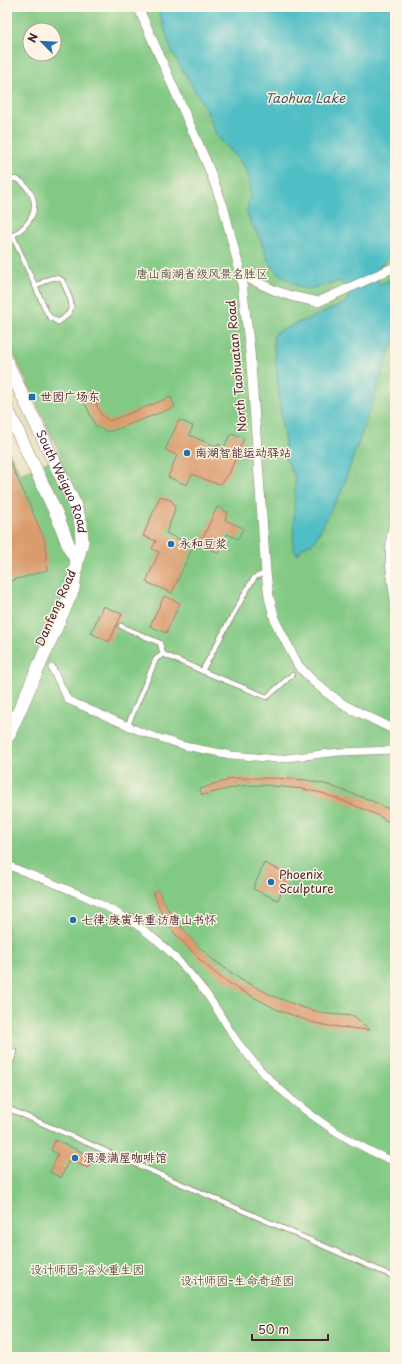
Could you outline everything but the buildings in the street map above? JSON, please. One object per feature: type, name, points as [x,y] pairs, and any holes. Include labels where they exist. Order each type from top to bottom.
[{"type":"main road","name":"South Weiguo Road","points":[[7,363],[73,501],[81,524],[82,542],[77,561]]},
{"type":"main road","name":"South Weiguo Road","points":[[8,415],[57,516],[70,549],[77,561]]},
{"type":"main road","name":"Danfeng Road","points":[[7,719],[77,561]]},
{"type":"main road","name":"Danfeng Road","points":[[8,736],[73,589],[77,561]]},
{"type":"street","name":"North Taohuatan Road","points":[[138,7],[208,166],[223,206],[241,275],[250,351],[266,573],[269,597],[276,623],[298,664],[312,680],[344,705],[395,730]]},
{"type":"street","points":[[241,275],[283,293],[318,302],[395,267]]},
{"type":"street","points":[[395,515],[390,538],[390,562],[395,600]]},
{"type":"street","points":[[52,668],[68,700],[127,727],[185,746],[223,754],[278,759],[358,751],[395,750]]},
{"type":"street","points":[[7,865],[100,903],[137,924],[156,939],[183,966],[205,992],[240,1045],[292,1100],[347,1138],[372,1152],[395,1162]]},
{"type":"lane","points":[[7,178],[16,178],[23,183],[32,194],[34,206],[31,218],[22,230],[7,238]]},
{"type":"lane","points":[[13,236],[50,317],[58,322],[67,317],[72,303],[62,280],[54,277],[36,286]]},
{"type":"lane","points":[[202,671],[249,586],[255,577],[266,573]]},
{"type":"lane","points":[[122,626],[160,643],[163,654]]},
{"type":"lane","points":[[163,654],[267,697],[292,675]]},
{"type":"lane","points":[[127,727],[156,659],[163,654]]},
{"type":"lane","points":[[7,1070],[15,1052]]},
{"type":"lane","points":[[7,1108],[395,1277]]},
{"type":"green space","name":"唐山南湖省级风景名胜区","points":[[7,7],[395,7],[395,1357],[7,1357],[7,447],[20,474],[61,456],[7,339]]},
{"type":"water","name":"Taohua Lake","points":[[157,7],[395,7],[395,240],[388,258],[374,273],[379,284],[395,278],[395,337],[341,492],[314,542],[302,548],[297,554],[293,548],[295,477],[284,455],[285,444],[273,337],[277,332],[345,303],[349,295],[345,285],[339,281],[310,289],[299,287],[279,274],[269,262],[247,212],[250,193],[248,174],[238,158],[216,135],[209,115],[172,52]]},
{"type":"place","name":"世园广场东","points":[[32,397]]},
{"type":"place","name":"南湖智能运动驿站","points":[[187,453]]},
{"type":"place","name":"永和豆浆","points":[[171,544]]},
{"type":"place","name":"Phoenix Sculpture","points":[[271,882]]},
{"type":"place","name":"七律·庚寅年重访唐山书怀","points":[[73,920]]},
{"type":"place","name":"浪漫满屋咖啡馆","points":[[75,1158]]},
{"type":"park label","name":"设计师园-浴火重生园","points":[[87,1270]]},
{"type":"park label","name":"设计师园-生命奇迹园","points":[[237,1281]]}]
